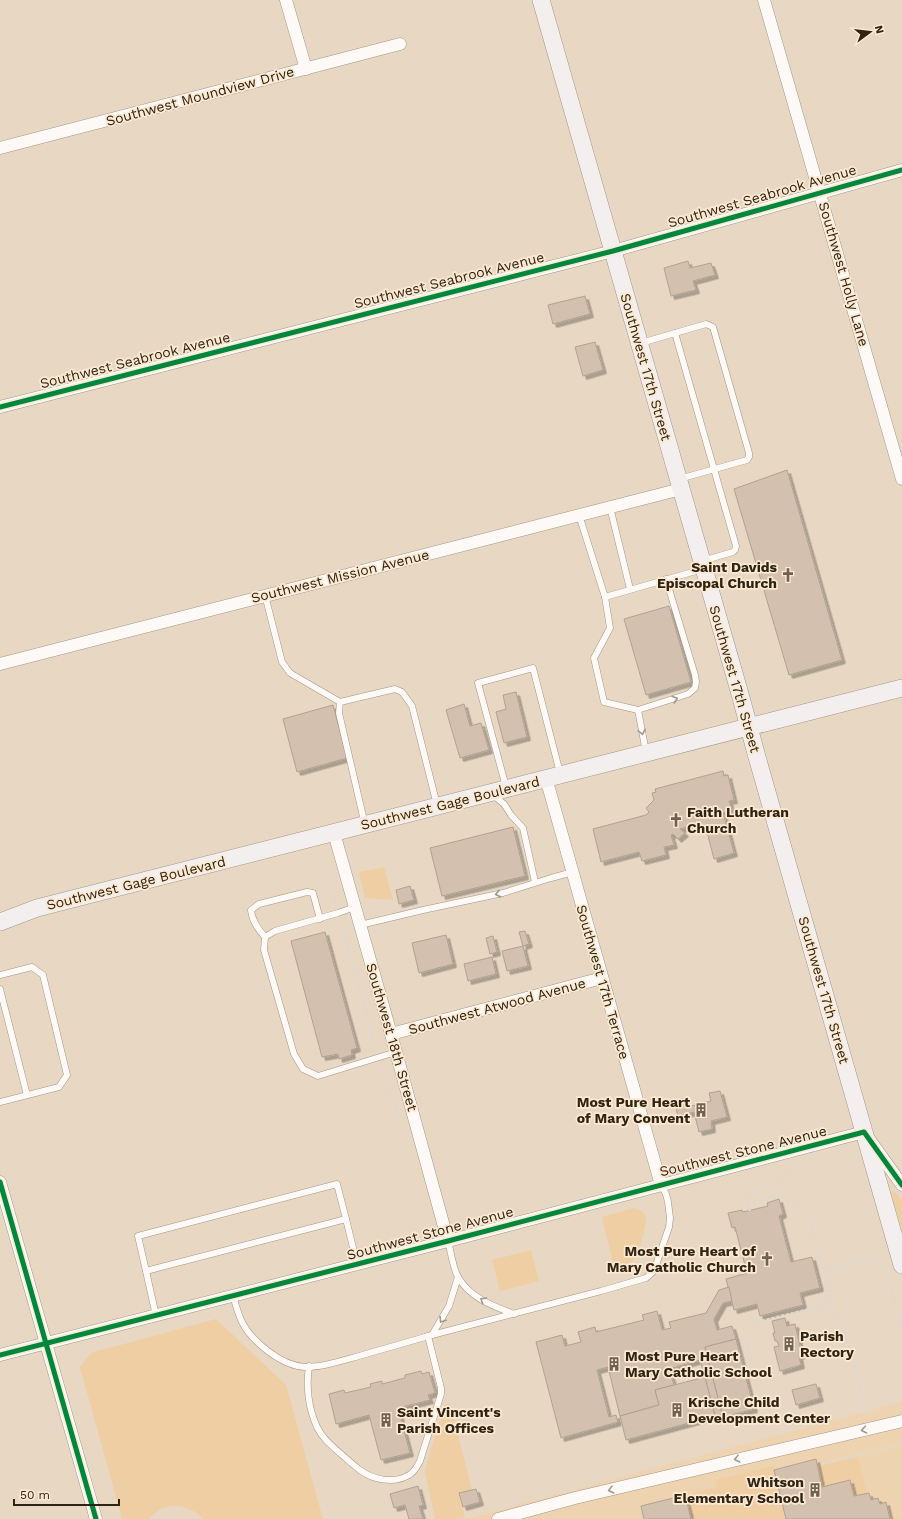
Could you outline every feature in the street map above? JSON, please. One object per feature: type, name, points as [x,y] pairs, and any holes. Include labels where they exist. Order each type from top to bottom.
[{"type":"main road","name":"Southwest 17th Street","points":[[541,0],[864,1132],[895,1267]]},
{"type":"main road","name":"Southwest Gage Boulevard","points":[[0,922],[37,908],[902,688]]},
{"type":"street","points":[[286,0],[306,69]]},
{"type":"street","name":"Southwest Holly Lane","points":[[764,0],[902,479]]},
{"type":"street","name":"Southwest Moundview Drive","points":[[0,148],[400,44]]},
{"type":"street","name":"Southwest Seabrook Avenue","points":[[0,407],[613,251],[902,170]]},
{"type":"street","name":"Southwest Mission Avenue","points":[[0,664],[610,507],[680,484]]},
{"type":"street","name":"Southwest 17th Terrace","points":[[554,776],[573,872],[661,1185]]},
{"type":"street","name":"Southwest 18th Street","points":[[334,833],[448,1241]]},
{"type":"street","name":"Southwest Atwood Avenue","points":[[391,1034],[602,978]]},
{"type":"street","points":[[864,1132],[902,1185]]},
{"type":"street","name":"Southwest Stone Avenue","points":[[0,1355],[448,1241],[864,1132]]},
{"type":"street","points":[[0,1182],[96,1519]]},
{"type":"street","points":[[498,1519],[590,1494],[902,1421]]},
{"type":"lane","points":[[640,344],[706,324],[713,327],[749,457],[746,460],[714,469],[680,484]]},
{"type":"lane","points":[[604,596],[666,579],[703,565],[735,550],[736,546],[675,333]]},
{"type":"lane","points":[[610,507],[630,589]]},
{"type":"lane","points":[[578,515],[604,596],[610,628],[594,658],[604,702],[638,710],[688,694],[695,688],[696,682],[666,579]]},
{"type":"lane","points":[[265,595],[282,662],[290,673],[340,702],[395,689],[402,692],[412,706],[438,806]]},
{"type":"lane","points":[[535,882],[523,828],[511,816],[498,791],[478,683],[533,668],[554,776]]},
{"type":"lane","points":[[340,702],[339,713],[365,825]]},
{"type":"lane","points":[[638,710],[646,753]]},
{"type":"lane","points":[[360,925],[504,893],[535,882],[573,872]]},
{"type":"lane","points":[[320,919],[313,893],[307,892],[259,904],[251,910],[257,928],[265,937],[264,950],[294,1054],[303,1070],[318,1076],[396,1052]]},
{"type":"lane","points":[[265,937],[275,931],[320,919],[355,907]]},
{"type":"lane","points":[[0,975],[32,967],[43,975],[67,1075],[60,1087],[0,1102]]},
{"type":"lane","points":[[0,989],[27,1095]]},
{"type":"lane","points":[[156,1316],[138,1236],[337,1184],[357,1264]]},
{"type":"lane","points":[[233,1296],[242,1323],[267,1351],[280,1359],[295,1365],[309,1366],[327,1364],[646,1278],[654,1271],[670,1227],[666,1194],[661,1185]]},
{"type":"lane","points":[[146,1272],[346,1219]]},
{"type":"lane","points":[[448,1241],[458,1277],[472,1294],[490,1304],[514,1314]]},
{"type":"lane","points":[[309,1366],[306,1383],[309,1401],[317,1427],[324,1438],[360,1470],[375,1478],[388,1480],[409,1476],[415,1470],[420,1461],[441,1394],[430,1336],[449,1306],[458,1277]]},
{"type":"path","points":[[324,862],[379,1058],[401,1125]]},
{"type":"path","points":[[750,1211],[745,1194],[769,1188],[784,1179],[797,1161]]},
{"type":"path","points":[[748,1203],[778,1195],[786,1196],[791,1199],[813,1229],[835,1317],[839,1326],[846,1334],[865,1407],[881,1426]]},
{"type":"path","points":[[883,1246],[886,1258]]},
{"type":"path","points":[[824,1271],[885,1254]]},
{"type":"path","points":[[895,1267],[889,1280],[902,1328]]},
{"type":"path","points":[[762,1403],[742,1326],[817,1307],[829,1292]]},
{"type":"path","points":[[817,1307],[835,1317]]},
{"type":"path","points":[[822,1464],[902,1444]]},
{"type":"shaded area","points":[[384,867],[393,900],[365,898],[359,872]]},
{"type":"shaded area","points":[[894,1191],[902,1200],[902,1231],[891,1194]]},
{"type":"shaded area","points":[[634,1208],[642,1211],[646,1222],[641,1244],[635,1258],[630,1263],[617,1267],[613,1263],[602,1217]]},
{"type":"shaded area","points":[[531,1250],[539,1281],[500,1291],[492,1260]]},
{"type":"shaded area","points":[[216,1319],[286,1385],[323,1519],[203,1519],[190,1509],[174,1506],[161,1509],[148,1519],[122,1519],[80,1367],[91,1353]]},
{"type":"shaded area","points":[[902,1402],[902,1519],[465,1519]]},
{"type":"shaded area","points":[[444,1404],[450,1404],[472,1490],[459,1493],[465,1517],[456,1519],[435,1519],[425,1471]]},
{"type":"shaded area","points":[[858,1457],[867,1493],[854,1496],[849,1480],[822,1487],[817,1466]]},
{"type":"shaded area","points":[[774,1466],[786,1519],[691,1519],[685,1495],[717,1487],[715,1480]]},
{"type":"building","points":[[688,261],[690,268],[711,263],[715,275],[693,281],[696,290],[671,296],[664,268]]},
{"type":"building","points":[[585,296],[590,314],[553,324],[548,305]]},
{"type":"building","points":[[595,342],[603,370],[583,376],[575,347]]},
{"type":"building","name":"Saint Davids Episcopal Church","points":[[787,470],[842,660],[789,675],[734,489]]},
{"type":"building","points":[[669,606],[691,682],[646,695],[624,619]]},
{"type":"building","points":[[516,692],[527,737],[504,743],[496,712],[506,709],[503,695]]},
{"type":"building","points":[[464,704],[470,726],[481,723],[489,750],[460,758],[446,710]]},
{"type":"building","points":[[333,705],[347,758],[297,772],[283,719]]},
{"type":"building","name":"Faith Lutheran Church","points":[[723,771],[724,776],[728,775],[734,800],[729,801],[732,810],[723,813],[734,853],[714,859],[706,828],[697,830],[695,825],[680,829],[685,833],[678,839],[673,834],[671,835],[674,845],[664,847],[666,855],[642,861],[639,852],[601,862],[593,829],[646,815],[649,812],[646,808],[654,800],[652,793],[656,792],[655,789]]},
{"type":"building","points":[[513,827],[525,876],[442,896],[430,848]]},
{"type":"building","points":[[410,886],[414,900],[399,904],[396,890]]},
{"type":"building","points":[[525,931],[529,944],[523,946],[519,932]]},
{"type":"building","points":[[325,932],[357,1048],[351,1050],[352,1055],[339,1059],[338,1054],[322,1057],[291,941]]},
{"type":"building","points":[[446,935],[453,964],[419,973],[412,943]]},
{"type":"building","points":[[493,936],[497,952],[490,954],[486,938]]},
{"type":"building","points":[[523,946],[528,966],[507,971],[502,951]]},
{"type":"building","points":[[492,957],[496,974],[468,981],[464,964]]},
{"type":"building","name":"Most Pure Heart of Mary Convent","points":[[720,1091],[727,1117],[711,1121],[712,1129],[699,1132],[694,1112],[678,1116],[674,1100],[685,1098],[688,1107],[711,1101],[709,1093]]},
{"type":"building","name":"Most Pure Heart of Mary Catholic Church","points":[[779,1199],[783,1214],[779,1216],[791,1262],[812,1257],[820,1288],[800,1293],[803,1305],[760,1316],[757,1304],[734,1310],[726,1279],[747,1273],[735,1227],[732,1228],[728,1213],[742,1210],[743,1212],[768,1206],[767,1203]]},
{"type":"building","name":"Most Pure Heart Mary Catholic School","points":[[729,1287],[732,1301],[723,1303],[714,1319],[717,1330],[732,1326],[736,1339],[705,1347],[722,1414],[715,1416],[700,1360],[669,1369],[674,1385],[655,1390],[659,1405],[620,1416],[608,1367],[597,1370],[609,1417],[616,1415],[618,1422],[561,1438],[536,1342],[562,1335],[565,1346],[581,1342],[578,1332],[595,1327],[596,1332],[644,1320],[642,1315],[657,1311],[662,1330],[671,1328],[669,1322],[706,1313],[719,1290]]},
{"type":"building","name":"Parish Rectory","points":[[785,1318],[787,1326],[795,1324],[802,1355],[799,1356],[801,1365],[780,1371],[774,1347],[779,1346],[777,1341],[775,1341],[772,1321]]},
{"type":"building","points":[[736,1339],[754,1409],[723,1417],[705,1347]]},
{"type":"building","name":"Saint Vincent's Parish Offices","points":[[421,1371],[422,1374],[429,1372],[435,1393],[428,1395],[430,1400],[398,1408],[410,1453],[381,1460],[369,1415],[336,1424],[329,1394],[344,1390],[345,1393],[371,1387],[370,1384],[382,1381],[382,1384],[405,1378],[405,1375]]},
{"type":"building","name":"Krische Child Development Center","points":[[705,1377],[715,1416],[626,1440],[620,1416],[659,1405],[655,1390]]},
{"type":"building","points":[[816,1384],[820,1398],[796,1405],[792,1390]]},
{"type":"building","name":"Whitson Elementary School","points":[[816,1459],[822,1487],[850,1480],[854,1496],[869,1493],[871,1500],[878,1498],[880,1504],[886,1502],[890,1519],[786,1519],[774,1470]]},
{"type":"building","points":[[418,1486],[423,1505],[419,1506],[423,1519],[409,1519],[405,1505],[394,1508],[390,1494]]},
{"type":"building","points":[[476,1489],[480,1502],[463,1507],[459,1493]]},
{"type":"building","name":"Whitson Elementary School","points":[[685,1495],[691,1519],[644,1519],[641,1506]]},
{"type":"cycle path","points":[[0,407],[613,251],[902,170]]},
{"type":"cycle path","points":[[0,1355],[448,1241],[864,1132],[902,1185]]},
{"type":"cycle path","points":[[0,1182],[96,1519]]},
{"type":"place","name":"Saint Davids Episcopal Church","points":[[788,575]]},
{"type":"place","name":"Faith Lutheran Church","points":[[676,820]]},
{"type":"place","name":"Most Pure Heart of Mary Convent","points":[[701,1110]]},
{"type":"place","name":"Most Pure Heart of Mary Catholic Church","points":[[767,1259]]},
{"type":"place","name":"Parish Rectory","points":[[789,1344]]},
{"type":"place","name":"Most Pure Heart Mary Catholic School","points":[[614,1364]]},
{"type":"place","name":"Krische Child Development Center","points":[[677,1410]]},
{"type":"place","name":"Saint Vincent's Parish Offices","points":[[386,1420]]},
{"type":"place","name":"Whitson Elementary School","points":[[815,1490]]}]
